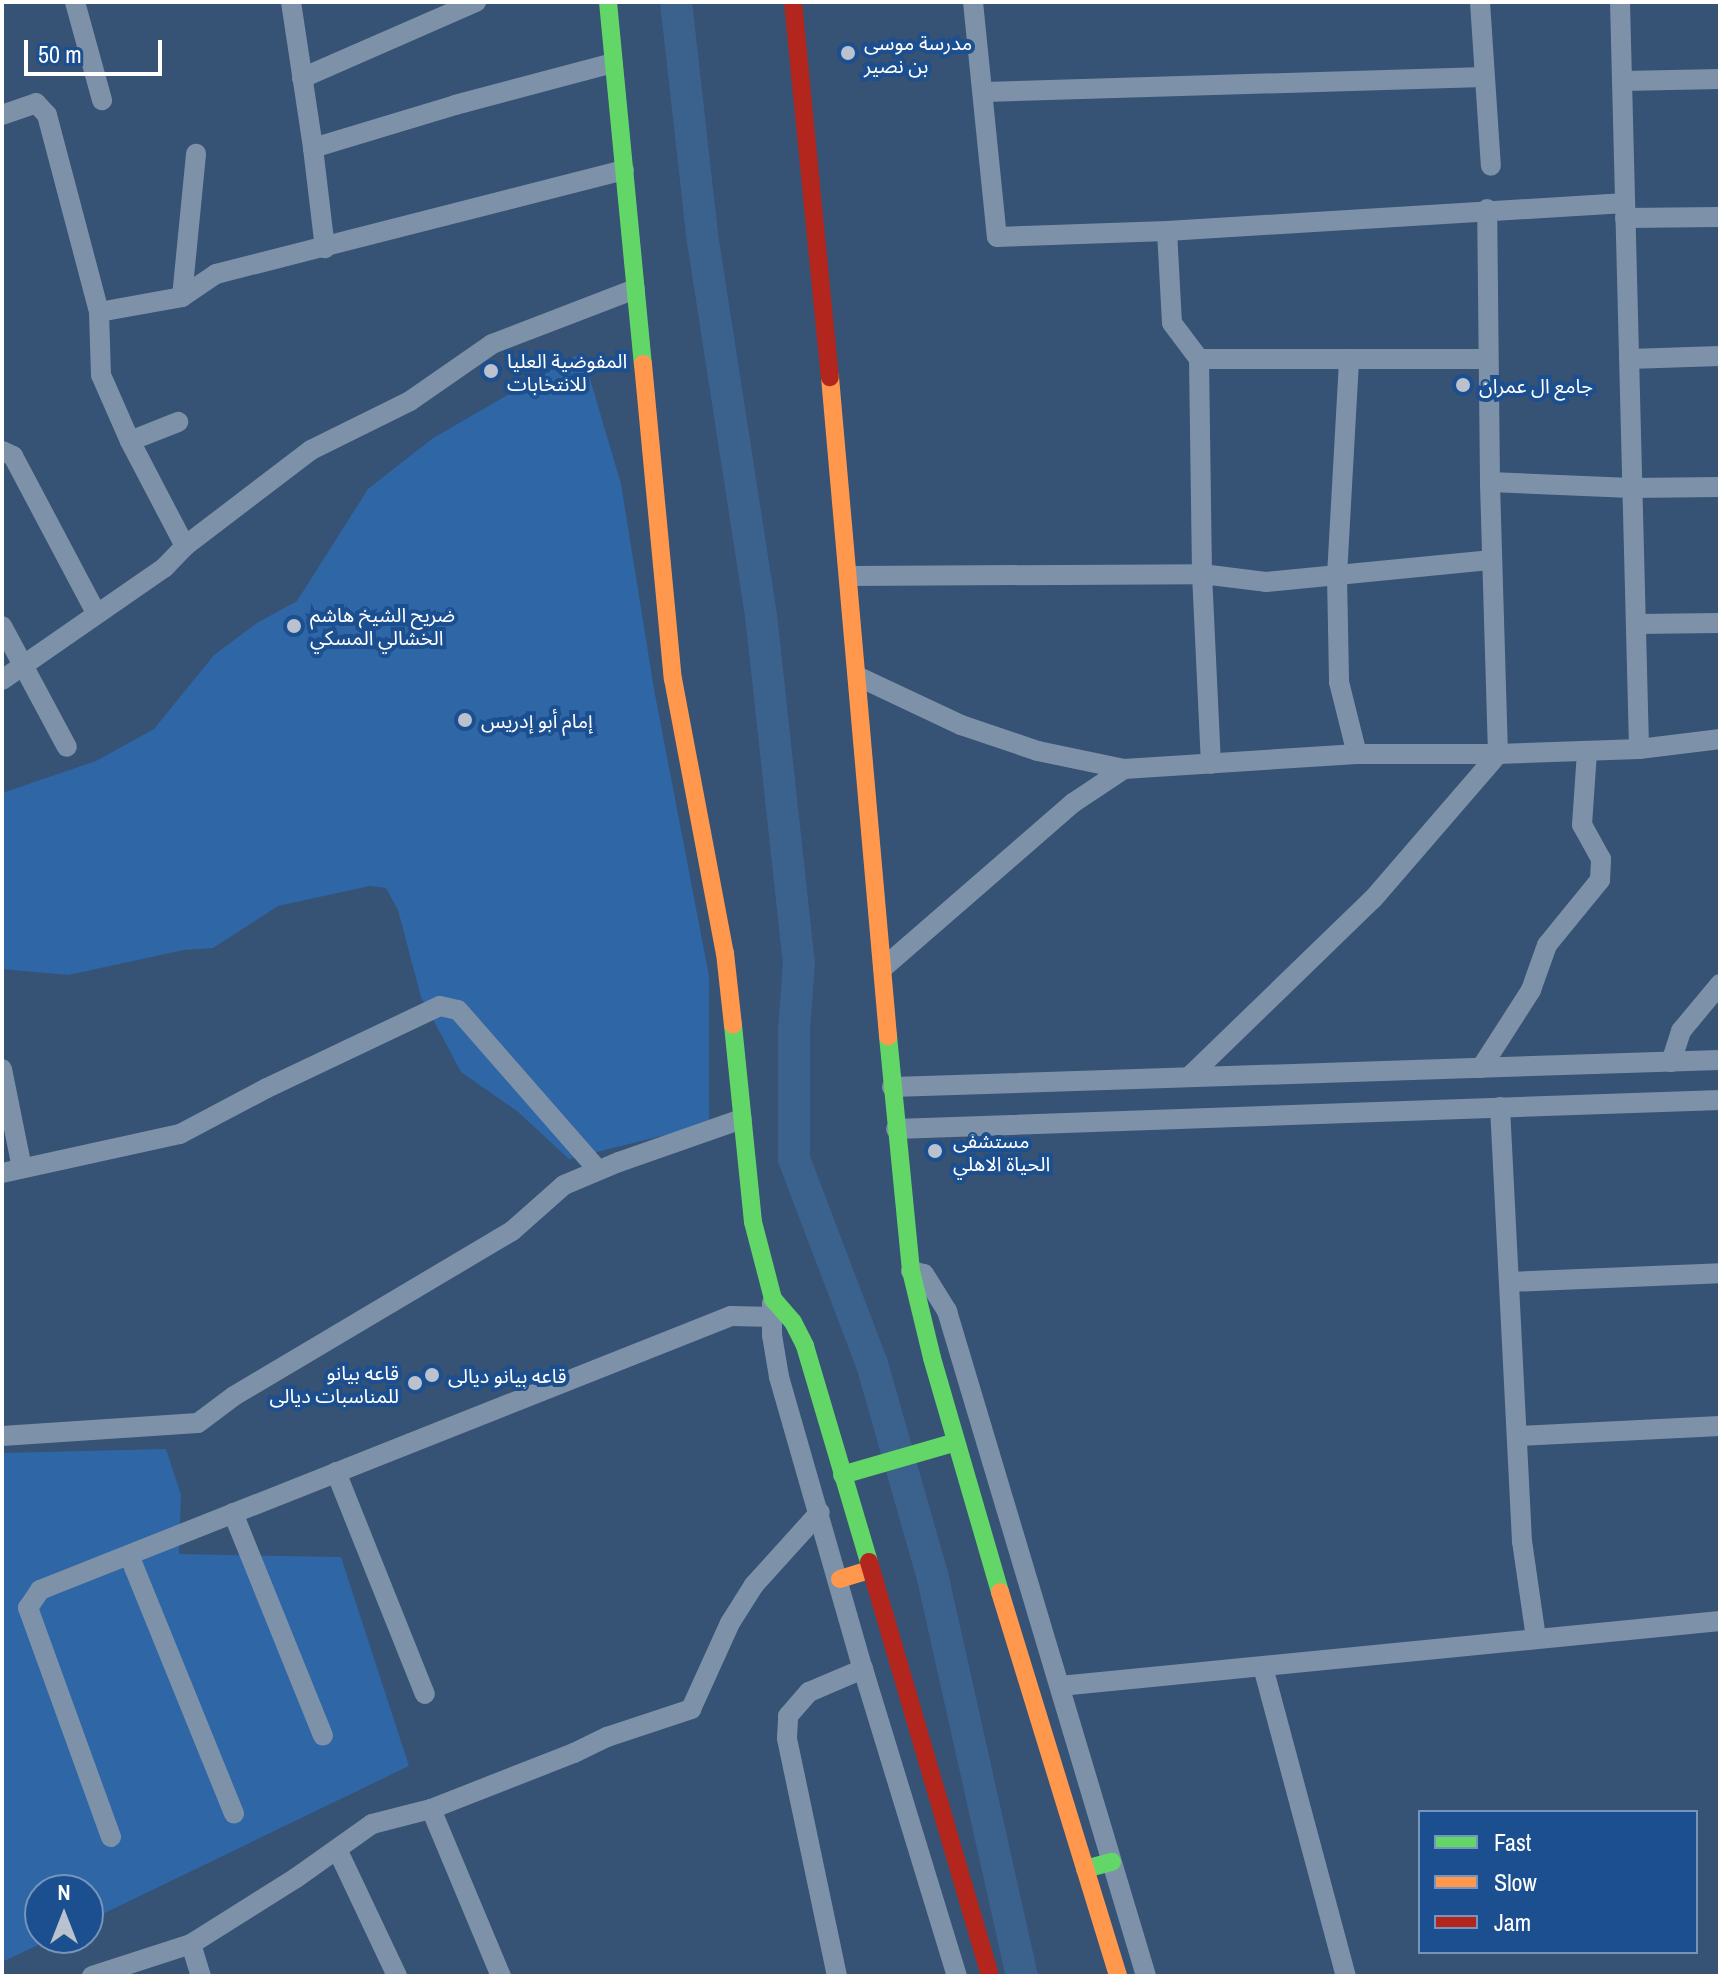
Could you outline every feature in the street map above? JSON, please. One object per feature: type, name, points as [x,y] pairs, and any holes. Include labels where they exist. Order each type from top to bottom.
[{"type":"street","points":[[75,2],[102,100]]},
{"type":"street","points":[[302,78],[476,2]]},
{"type":"street","points":[[608,2],[673,679],[725,953],[753,1222],[772,1308],[777,1367],[840,1579],[863,1669],[957,1976]]},
{"type":"street","points":[[793,2],[859,677],[892,1087],[911,1271],[956,1442],[1118,1976]]},
{"type":"street","points":[[973,2],[997,237],[1167,231],[1487,209],[1625,210],[1720,217]]},
{"type":"street","points":[[1480,2],[1491,166]]},
{"type":"street","points":[[1620,2],[1639,749]]},
{"type":"street","points":[[296,4],[302,78],[325,248]]},
{"type":"street","points":[[313,148],[455,105],[613,63]]},
{"type":"street","points":[[984,92],[1484,77]]},
{"type":"street","points":[[1622,81],[1720,79]]},
{"type":"street","points":[[2,115],[36,103],[47,115],[99,312],[101,375],[130,441],[185,546]]},
{"type":"street","points":[[182,297],[196,154]]},
{"type":"street","points":[[99,312],[182,297],[216,274],[624,170]]},
{"type":"street","points":[[1189,1077],[1373,899],[1498,754],[1490,482],[1487,209]]},
{"type":"street","points":[[1167,231],[1172,323],[1199,359],[1202,574],[1211,764]]},
{"type":"street","points":[[2,680],[164,568],[185,546],[311,450],[410,401],[492,344],[635,289]]},
{"type":"street","points":[[1629,359],[1720,356]]},
{"type":"street","points":[[1199,359],[1488,359]]},
{"type":"street","points":[[1349,361],[1337,575],[1339,682],[1357,754]]},
{"type":"street","points":[[130,441],[178,422]]},
{"type":"street","points":[[2,451],[13,456],[96,613]]},
{"type":"street","points":[[1490,482],[1631,488],[1720,487]]},
{"type":"street","points":[[849,576],[1202,574],[1266,582],[1492,560]]},
{"type":"street","points":[[1636,624],[1720,623]]},
{"type":"street","points":[[2,626],[67,747]]},
{"type":"street","points":[[859,677],[961,725],[1038,751],[1124,769],[1357,754],[1498,754],[1639,749],[1720,739]]},
{"type":"street","points":[[1481,1068],[1531,990],[1547,945],[1600,880],[1601,859],[1582,825],[1587,751]]},
{"type":"street","points":[[883,968],[1073,803],[1124,769]]},
{"type":"street","points":[[1671,1062],[1681,1031],[1720,984]]},
{"type":"street","points":[[2,1069],[12,1170],[180,1134],[267,1088],[440,1006],[458,1010],[598,1170]]},
{"type":"street","points":[[892,1087],[1720,1060]]},
{"type":"street","points":[[896,1129],[1720,1100]]},
{"type":"street","points":[[1500,1107],[1522,1541],[1536,1638]]},
{"type":"street","points":[[2,1436],[198,1423],[234,1396],[512,1231],[564,1185],[742,1119]]},
{"type":"street","points":[[911,1271],[924,1274],[947,1311],[1146,1976]]},
{"type":"street","points":[[1509,1282],[1720,1273]]},
{"type":"street","points":[[111,1837],[28,1608],[40,1590],[731,1316],[772,1308],[793,1322],[805,1346],[990,1976]]},
{"type":"street","points":[[1517,1436],[1720,1426]]},
{"type":"street","points":[[842,1475],[956,1442]]},
{"type":"street","points":[[336,1472],[425,1694]]},
{"type":"street","points":[[92,1976],[191,1944],[372,1824],[431,1809],[607,1737],[691,1709],[730,1623],[754,1585],[820,1512]]},
{"type":"street","points":[[233,1513],[323,1736]]},
{"type":"street","points":[[129,1555],[234,1813]]},
{"type":"street","points":[[840,1579],[870,1570]]},
{"type":"street","points":[[1060,1686],[1720,1621]]},
{"type":"street","points":[[1263,1667],[1346,1976]]},
{"type":"street","points":[[837,1976],[787,1738],[788,1716],[809,1692],[863,1669]]},
{"type":"street","points":[[431,1809],[501,1976]]},
{"type":"street","points":[[337,1849],[397,1976]]},
{"type":"street","points":[[1085,1869],[1112,1862]]},
{"type":"street","points":[[191,1944],[201,1976]]},
{"type":"shaded area","points":[[579,354],[585,362],[621,484],[654,689],[709,976],[709,1124],[569,1159],[517,1111],[461,1072],[421,997],[398,910],[386,888],[370,886],[278,906],[213,948],[184,950],[68,975],[2,969],[2,793],[96,761],[154,729],[214,655],[257,623],[297,601],[368,489],[433,438]]},
{"type":"shaded area","points":[[166,1449],[181,1495],[179,1554],[341,1557],[409,1766],[104,1913],[104,1874],[24,1874],[24,1952],[2,1962],[2,1453]]},
{"type":"waterway","points":[[676,2],[703,241],[761,615],[799,963],[794,1030],[794,1159],[872,1364],[932,1574],[1022,1976]]},
{"type":"traffic: fast","points":[[608,2],[643,364]]},
{"type":"traffic: fast","points":[[733,1025],[753,1222],[773,1299],[793,1322],[805,1346],[869,1562]]},
{"type":"traffic: fast","points":[[888,1036],[911,1271],[932,1358],[1000,1592]]},
{"type":"traffic: fast","points":[[842,1475],[956,1442]]},
{"type":"traffic: fast","points":[[1085,1869],[1112,1862]]},
{"type":"traffic: slow","points":[[643,364],[673,679],[725,953],[733,1025]]},
{"type":"traffic: slow","points":[[830,377],[888,1036]]},
{"type":"traffic: slow","points":[[840,1579],[870,1570]]},
{"type":"traffic: slow","points":[[1000,1592],[1118,1976]]},
{"type":"traffic: jam","points":[[793,2],[830,377]]},
{"type":"traffic: jam","points":[[869,1562],[990,1976]]},
{"type":"place","name":"مدرسة موسى بن نصير","points":[[848,53]]},
{"type":"place","name":"المفوضية العليا للانتخابات","points":[[491,371]]},
{"type":"place","name":"جامع ال عمران","points":[[1463,385]]},
{"type":"place","name":"ضريح الشيخ هاشم الخشالي المسكي","points":[[294,626]]},
{"type":"place","name":"إمام أبو إدريس","points":[[465,720]]},
{"type":"place","name":"مستشفى الحياة الاهلي","points":[[935,1151]]},
{"type":"place","name":"قاعه بيانو ديالى","points":[[432,1375]]},
{"type":"place","name":"قاعه بيانو للمناسبات ديالى","points":[[415,1383]]}]
